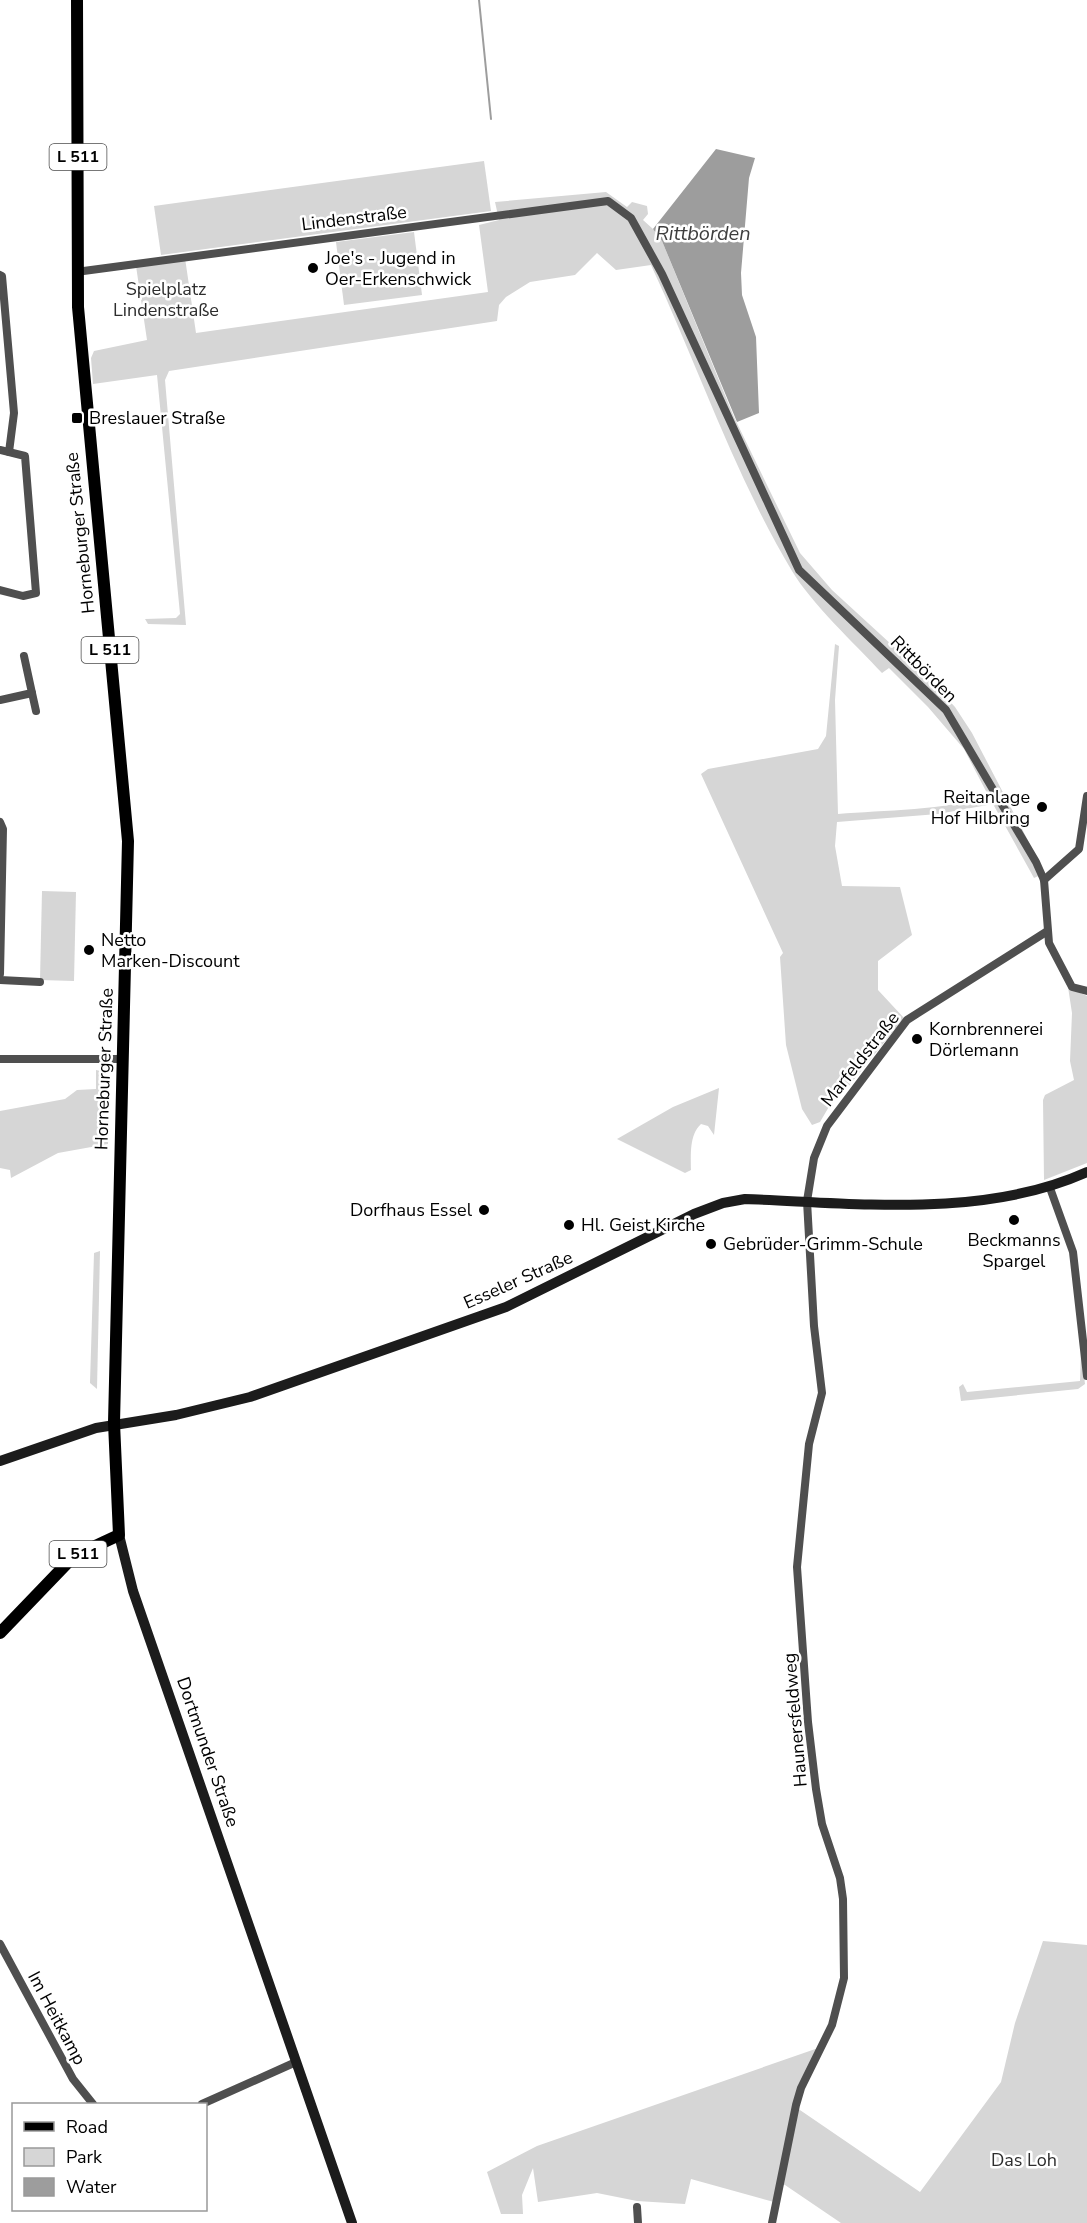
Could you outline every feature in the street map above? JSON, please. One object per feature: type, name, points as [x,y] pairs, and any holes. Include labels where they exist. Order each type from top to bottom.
[{"type":"main road","name":"Horneburger Straße","points":[[77,0],[76,272],[87,415],[128,841],[117,1278]]},
{"type":"main road","name":"Esseler Straße","points":[[0,1461],[114,1423],[176,1415],[250,1397],[506,1307],[687,1217],[723,1203],[745,1199],[883,1204],[983,1200],[1050,1188],[1087,1172]]},
{"type":"main road","name":"Dortmunder Straße","points":[[117,1278],[114,1423],[119,1535],[133,1591],[352,2223]]},
{"type":"main road","name":"L 511","points":[[0,1633],[74,1556],[119,1535]]},
{"type":"street","name":"Lindenstraße","points":[[76,272],[608,201],[631,218]]},
{"type":"street","name":"Rittbörden","points":[[631,218],[662,273],[799,570],[946,710],[1044,880],[1046,932],[1072,987],[1087,991]]},
{"type":"street","points":[[0,275],[2,276],[14,413],[4,451],[24,456],[36,593],[23,596],[0,590]]},
{"type":"street","points":[[24,656],[36,711]]},
{"type":"street","points":[[0,700],[32,693]]},
{"type":"street","points":[[1044,880],[1079,849],[1087,796]]},
{"type":"street","points":[[0,822],[3,829],[0,974]]},
{"type":"street","name":"Marfeldstraße","points":[[807,1201],[814,1158],[827,1126],[907,1020],[1046,932]]},
{"type":"street","points":[[0,980],[40,982]]},
{"type":"street","points":[[0,1059],[123,1059]]},
{"type":"street","points":[[1050,1188],[1073,1252],[1087,1376]]},
{"type":"street","name":"Haunersfeldweg","points":[[772,2223],[796,2105],[801,2088],[832,2025],[844,1978],[843,1899],[840,1878],[822,1824],[816,1789],[808,1722],[797,1567],[808,1444],[822,1393],[814,1326],[807,1201]]},
{"type":"street","name":"Im Heitkamp","points":[[0,1944],[73,2079],[92,2103]]},
{"type":"street","points":[[205,2103],[296,2062]]},
{"type":"street","points":[[637,2207],[638,2223]]},
{"type":"green space","points":[[484,161],[491,211],[161,255],[154,206]]},
{"type":"green space","name":"Spielplatz Lindenstraße","points":[[606,192],[627,207],[632,202],[647,206],[648,214],[643,220],[662,241],[734,417],[800,553],[832,590],[928,678],[955,707],[972,733],[1045,873],[1034,878],[993,804],[938,814],[837,822],[835,846],[842,886],[900,887],[912,935],[878,961],[878,990],[904,1018],[843,1093],[837,1093],[820,1122],[812,1125],[802,1109],[786,1045],[780,957],[783,953],[701,774],[708,769],[818,749],[826,736],[835,644],[839,646],[835,700],[838,814],[935,807],[988,795],[964,749],[928,707],[889,668],[882,673],[822,610],[792,571],[734,458],[651,265],[616,270],[597,253],[575,275],[530,282],[506,297],[499,305],[497,321],[169,371],[165,380],[186,625],[148,624],[145,619],[176,618],[180,614],[157,375],[93,384],[91,358],[94,351],[147,340],[136,266],[185,258],[196,333],[488,292],[479,225],[499,220],[495,202]]},
{"type":"green space","points":[[414,232],[422,295],[344,305],[336,242]]},
{"type":"green space","points":[[42,891],[76,892],[74,981],[40,980]]},
{"type":"green space","points":[[1068,987],[1087,996],[1087,1163],[1044,1180],[1043,1100],[1045,1095],[1074,1080],[1070,1061],[1072,1013]]},
{"type":"green space","points":[[96,1070],[105,1072],[110,1082],[108,1144],[58,1153],[11,1178],[10,1170],[0,1168],[0,1111],[65,1099],[77,1090],[96,1089]]},
{"type":"green space","points":[[719,1088],[714,1135],[708,1126],[701,1124],[697,1129],[691,1146],[691,1170],[685,1173],[617,1139],[673,1107]]},
{"type":"green space","points":[[100,1251],[97,1389],[90,1383],[94,1253]]},
{"type":"green space","points":[[1081,1351],[1085,1384],[1078,1389],[961,1401],[959,1387],[963,1384],[967,1392],[1080,1381]]},
{"type":"green space","name":"Das Loh","points":[[1043,1941],[1087,1945],[1087,2223],[841,2223],[785,2185],[777,2183],[774,2202],[691,2179],[685,2204],[637,2201],[597,2193],[538,2202],[533,2168],[522,2195],[523,2214],[501,2214],[487,2172],[537,2146],[824,2046],[810,2073],[797,2108],[920,2192],[1001,2082],[1015,2023]]},
{"type":"water","name":"Rittbörden","points":[[716,149],[755,158],[749,178],[741,273],[742,295],[756,337],[759,413],[737,422],[662,241],[653,229]]},
{"type":"waterway","points":[[479,0],[491,119]]},
{"type":"place","name":"Joe's - Jugend in Oer-Erkenschwick","points":[[313,268]]},
{"type":"place","name":"Breslauer Straße","points":[[77,418]]},
{"type":"place","name":"Reitanlage Hof Hilbring","points":[[1042,807]]},
{"type":"place","name":"Netto Marken-Discount","points":[[89,950]]},
{"type":"place","name":"Kornbrennerei Dörlemann","points":[[917,1039]]},
{"type":"place","name":"Dorfhaus Essel","points":[[484,1210]]},
{"type":"place","name":"Beckmanns Spargel","points":[[1014,1220]]},
{"type":"place","name":"Hl. Geist Kirche","points":[[569,1225]]},
{"type":"place","name":"Gebrüder-Grimm-Schule","points":[[711,1244]]}]
